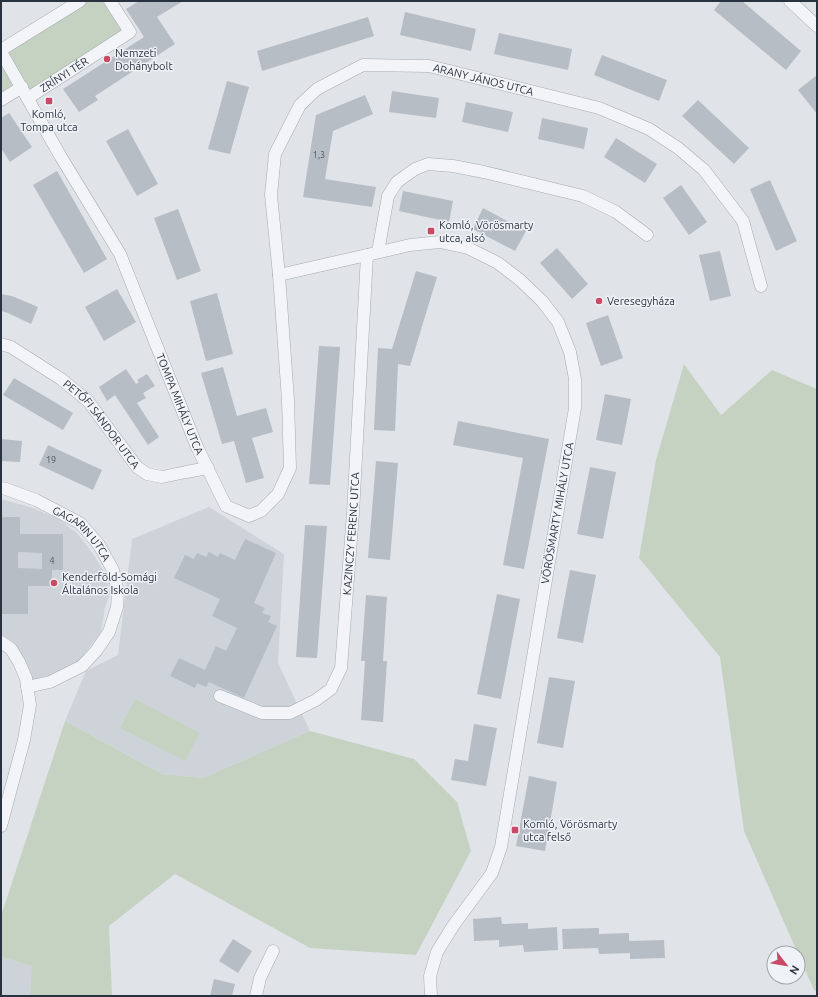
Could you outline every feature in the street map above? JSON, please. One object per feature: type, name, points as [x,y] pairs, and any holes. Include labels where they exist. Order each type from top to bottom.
[{"type":"street","points":[[1,51],[80,1]]},
{"type":"street","name":"ZRÍNYI TÉR","points":[[1,100],[25,92],[130,32],[110,1]]},
{"type":"street","points":[[790,1],[817,26]]},
{"type":"street","name":"TOMPA MIHÁLY UTCA","points":[[1,51],[61,158],[120,254],[197,447],[226,506],[248,516],[261,511],[278,494],[290,468],[288,400],[279,275]]},
{"type":"street","name":"ARANY JÁNOS UTCA","points":[[279,275],[271,195],[275,154],[300,105],[317,89],[362,66],[429,66],[599,108],[649,129],[678,148],[704,170],[743,221],[761,286]]},
{"type":"street","name":"KAZINCZY FERENC UTCA","points":[[220,696],[262,713],[290,713],[316,700],[331,689],[341,668],[372,254],[388,196],[397,182],[415,169],[428,164],[453,166],[484,172],[583,196],[616,212],[647,235]]},
{"type":"street","name":"VÖRÖSMARTY MIHÁLY UTCA","points":[[279,275],[410,245],[440,242],[468,248],[498,263],[520,280],[542,301],[558,322],[570,352],[575,379],[575,408],[500,846],[492,873],[453,926],[438,952],[430,976],[431,996]]},
{"type":"street","name":"PETŐFI SÁNDOR UTCA","points":[[1,344],[11,347],[61,379],[88,401],[137,467],[147,474],[162,477],[208,468]]},
{"type":"street","name":"GAGARIN UTCA","points":[[1,488],[36,500],[80,523],[99,545],[113,570],[118,592],[117,607],[109,632],[87,661],[82,666],[50,682],[27,687]]},
{"type":"street","points":[[1,642],[11,649],[19,662],[26,678],[30,705],[24,740],[1,826]]},
{"type":"street","points":[[256,996],[260,978],[273,950]]},
{"type":"shaded area","name":"Kenderföld-Somági Általános Iskola","points":[[1,499],[33,508],[60,520],[77,533],[105,573],[110,594],[105,607],[101,632],[78,662],[48,677],[31,681],[23,658],[13,642],[1,634]]},
{"type":"shaded area","points":[[209,507],[284,554],[278,663],[310,731],[203,778],[162,774],[65,721],[86,671],[118,655],[132,539]]},
{"type":"shaded area","points":[[1,957],[33,966],[30,996],[1,996]]},
{"type":"green space","points":[[80,1],[110,1],[130,32],[28,98],[22,87],[1,100],[1,50]]},
{"type":"green space","points":[[684,364],[721,415],[772,370],[817,389],[817,993],[813,988],[806,972],[806,945],[794,945],[744,831],[720,657],[639,558],[656,460]]},
{"type":"green space","points":[[135,699],[200,733],[185,761],[120,728]]},
{"type":"green space","points":[[65,721],[162,774],[203,778],[310,731],[414,759],[457,802],[471,851],[416,955],[310,948],[175,874],[109,926],[112,996],[30,996],[32,966],[1,957],[1,916]]},
{"type":"building","points":[[139,1],[183,1],[157,17],[175,44],[95,96],[98,100],[79,112],[63,89],[144,37],[126,9]]},
{"type":"building","points":[[721,1],[742,1],[801,51],[786,70],[714,10]]},
{"type":"building","points":[[405,12],[476,29],[471,51],[400,35]]},
{"type":"building","points":[[368,17],[374,36],[262,71],[257,51]]},
{"type":"building","points":[[499,33],[572,49],[568,70],[494,54]]},
{"type":"building","points":[[602,55],[667,80],[659,101],[594,75]]},
{"type":"building","points":[[817,75],[817,114],[798,90]]},
{"type":"building","points":[[227,81],[249,87],[230,154],[208,149]]},
{"type":"building","points":[[392,91],[439,98],[436,118],[389,112]]},
{"type":"building","points":[[365,95],[373,114],[333,131],[325,179],[376,187],[372,207],[303,197],[316,115]]},
{"type":"building","points":[[698,100],[749,148],[734,164],[682,116]]},
{"type":"building","points":[[466,102],[513,112],[508,132],[462,122]]},
{"type":"building","points":[[9,113],[32,147],[10,162],[1,148],[1,118]]},
{"type":"building","points":[[542,118],[588,128],[584,149],[538,139]]},
{"type":"building","points":[[128,129],[158,184],[137,196],[106,141]]},
{"type":"building","points":[[616,138],[657,164],[645,183],[604,157]]},
{"type":"building","points":[[57,171],[107,259],[84,273],[33,185]]},
{"type":"building","points":[[770,180],[797,241],[776,251],[750,189]]},
{"type":"building","points":[[681,185],[707,222],[689,235],[663,198]]},
{"type":"building","points":[[403,191],[453,201],[449,222],[399,211]]},
{"type":"building","points":[[483,208],[526,231],[515,251],[473,229]]},
{"type":"building","points":[[178,209],[201,271],[177,280],[154,218]]},
{"type":"building","points":[[557,248],[588,284],[572,299],[540,263]]},
{"type":"building","points":[[720,251],[731,296],[710,301],[699,255]]},
{"type":"building","points":[[416,271],[437,277],[410,366],[398,364],[395,431],[374,430],[378,348],[392,349]]},
{"type":"building","points":[[117,289],[136,322],[104,341],[85,307]]},
{"type":"building","points":[[217,293],[233,354],[206,361],[190,301]]},
{"type":"building","points":[[1,294],[12,296],[38,307],[31,324],[1,311]]},
{"type":"building","points":[[608,315],[623,358],[601,366],[586,323]]},
{"type":"building","points":[[319,346],[340,347],[330,485],[309,484]]},
{"type":"building","points":[[223,367],[237,416],[266,408],[273,432],[252,438],[264,478],[246,483],[234,441],[222,444],[201,373]]},
{"type":"building","points":[[126,369],[136,384],[139,382],[137,380],[147,374],[155,386],[143,393],[146,398],[137,403],[159,437],[148,445],[115,395],[107,401],[99,387]]},
{"type":"building","points":[[14,378],[73,413],[63,430],[3,395]]},
{"type":"building","points":[[605,394],[631,399],[622,445],[596,440]]},
{"type":"building","points":[[458,421],[549,439],[524,569],[503,565],[523,458],[453,445]]},
{"type":"building","points":[[1,439],[22,441],[20,462],[1,461]]},
{"type":"building","points":[[48,445],[102,470],[93,490],[39,465]]},
{"type":"building","points":[[376,461],[398,463],[390,560],[368,558]]},
{"type":"building","points":[[590,467],[616,472],[603,539],[577,534]]},
{"type":"building","points":[[1,517],[20,517],[20,534],[63,534],[63,570],[52,570],[52,586],[28,586],[28,614],[1,614]],"holes":[[[18,552],[42,553],[42,569],[18,568]]]},
{"type":"building","points":[[305,525],[327,526],[317,658],[296,657]]},
{"type":"building","points":[[245,539],[276,553],[254,603],[265,608],[262,613],[271,616],[268,622],[277,626],[244,698],[209,682],[206,687],[197,683],[195,688],[170,676],[179,658],[205,670],[216,646],[226,651],[237,628],[212,616],[220,599],[174,578],[185,555],[194,559],[197,553],[206,557],[209,552],[218,557],[220,553],[235,560]]},
{"type":"building","points":[[570,570],[596,575],[583,643],[557,638]]},
{"type":"building","points":[[497,594],[520,599],[501,699],[477,694]]},
{"type":"building","points":[[366,595],[387,597],[383,661],[387,661],[383,722],[361,720],[365,661],[361,661]]},
{"type":"building","points":[[549,677],[575,681],[563,748],[537,743]]},
{"type":"building","points":[[474,724],[497,728],[486,786],[451,780],[455,759],[468,761]]},
{"type":"building","points":[[529,776],[557,782],[545,851],[516,846]]},
{"type":"building","points":[[501,917],[502,924],[528,923],[528,929],[557,927],[558,950],[524,952],[523,945],[499,947],[499,940],[474,941],[473,919]]},
{"type":"building","points":[[599,928],[599,934],[629,933],[629,941],[664,940],[665,958],[630,959],[630,953],[599,954],[598,948],[563,949],[562,929]]},
{"type":"building","points":[[233,939],[252,951],[238,973],[219,961]]},
{"type":"building","points":[[214,979],[235,984],[232,996],[210,996]]},
{"type":"place","name":"Nemzeti Dohánybolt","points":[[107,59]]},
{"type":"place","name":"Komló, Tompa utca","points":[[49,101]]},
{"type":"place","name":"Komló, Vörösmarty utca, alsó","points":[[431,231]]},
{"type":"place","name":"Veresegyháza","points":[[599,301]]},
{"type":"place","name":"Kenderföld-Somági Általános Iskola","points":[[54,583]]},
{"type":"place","name":"Komló, Vörösmarty utca felső","points":[[515,830]]}]
